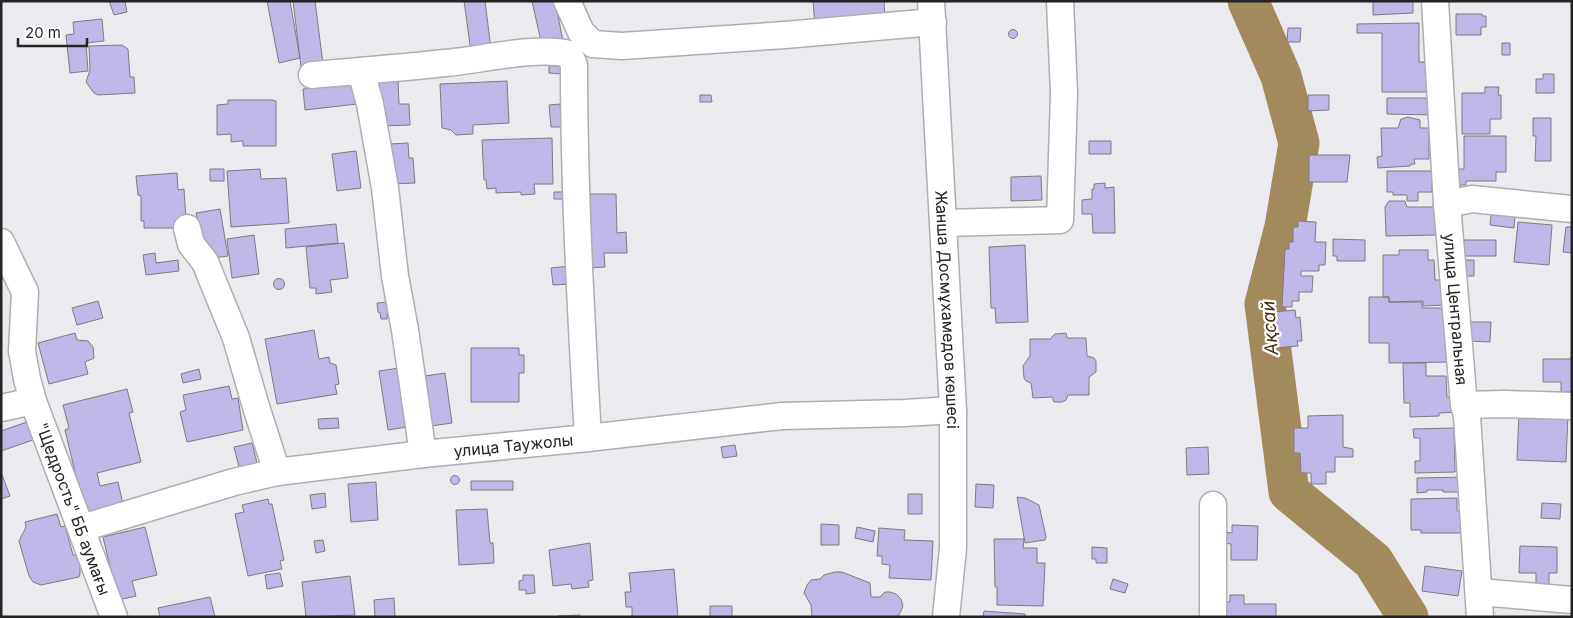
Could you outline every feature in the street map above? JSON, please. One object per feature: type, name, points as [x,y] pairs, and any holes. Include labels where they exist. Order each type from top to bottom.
[{"type":"street","points":[[567,1],[581,32],[594,44],[622,46],[785,35],[932,12]]},
{"type":"street","points":[[944,224],[1060,220],[1064,93],[1060,1]]},
{"type":"street","name":"улица Центральная","points":[[1435,1],[1447,204],[1464,405],[1467,416],[1480,605]]},
{"type":"street","name":"Жанша Досмұхамедов көшесі","points":[[932,12],[953,410],[953,548],[946,617]]},
{"type":"street","points":[[312,75],[443,64],[532,52],[558,51],[569,54],[574,65],[574,144],[578,257],[588,438]]},
{"type":"street","points":[[361,70],[370,104],[383,179],[395,276],[407,339],[423,454]]},
{"type":"street","points":[[1447,204],[1472,198],[1572,209]]},
{"type":"street","points":[[186,228],[191,244],[205,262],[236,338],[277,472]]},
{"type":"street","name":"\"Щедрость\" ББ аумағы","points":[[1,242],[25,292],[22,351],[33,401],[114,617]]},
{"type":"street","points":[[1,408],[33,401]]},
{"type":"street","points":[[1464,405],[1572,406]]},
{"type":"street","name":"улица Таужолы","points":[[82,528],[234,482],[277,472],[423,454],[782,416],[953,410]]},
{"type":"street","points":[[1212,505],[1212,617]]},
{"type":"street","points":[[1480,605],[1572,600]]},
{"type":"building","points":[[109,1],[125,1],[127,12],[114,15]]},
{"type":"building","points":[[267,1],[290,1],[300,58],[279,63]]},
{"type":"building","points":[[293,1],[315,1],[323,64],[301,67]]},
{"type":"building","points":[[464,1],[485,1],[491,49],[471,52]]},
{"type":"building","points":[[532,1],[555,1],[563,41],[542,46]]},
{"type":"building","points":[[813,1],[884,1],[885,21],[815,26]]},
{"type":"building","points":[[1373,1],[1413,1],[1413,13],[1373,15]]},
{"type":"building","points":[[1456,14],[1482,14],[1482,16],[1486,16],[1486,27],[1481,27],[1481,35],[1456,35]]},
{"type":"building","points":[[102,19],[104,41],[86,43],[88,71],[70,73],[66,35],[74,34],[73,22]]},
{"type":"building","points":[[1419,23],[1419,62],[1432,62],[1432,92],[1382,92],[1382,33],[1357,33],[1357,24]]},
{"type":"building","points":[[1288,28],[1301,28],[1300,42],[1287,42]]},
{"type":"building","points":[[1013,30],[1017,34],[1013,38],[1009,34]]},
{"type":"building","points":[[1502,43],[1510,43],[1510,55],[1502,55]]},
{"type":"building","points":[[122,45],[128,49],[130,77],[134,77],[135,93],[98,95],[94,93],[86,82],[90,70],[89,46]]},
{"type":"building","points":[[549,65],[561,66],[561,74],[549,73]]},
{"type":"building","points":[[1543,74],[1554,74],[1554,93],[1536,93],[1536,79],[1543,79]]},
{"type":"building","points":[[398,80],[399,104],[409,104],[410,125],[382,126],[377,81]]},
{"type":"building","points":[[507,81],[509,123],[473,125],[473,134],[456,135],[451,130],[442,128],[440,84]]},
{"type":"building","points":[[355,84],[357,104],[305,110],[303,89]]},
{"type":"building","points":[[1485,87],[1499,87],[1501,119],[1490,119],[1490,134],[1462,134],[1462,93],[1485,93]]},
{"type":"building","points":[[700,95],[711,95],[712,102],[700,102]]},
{"type":"building","points":[[1308,95],[1329,95],[1329,110],[1308,111]]},
{"type":"building","points":[[1387,98],[1435,98],[1435,115],[1387,114]]},
{"type":"building","points":[[228,100],[276,101],[276,146],[243,146],[243,141],[231,142],[231,134],[217,135],[217,105],[228,104]]},
{"type":"building","points":[[560,104],[562,127],[551,127],[549,105]]},
{"type":"building","points":[[1408,117],[1420,120],[1420,128],[1429,128],[1429,159],[1414,159],[1415,164],[1410,166],[1378,168],[1377,157],[1382,156],[1381,128],[1398,128],[1401,119]]},
{"type":"building","points":[[1533,118],[1551,118],[1551,161],[1535,161],[1536,136],[1533,136]]},
{"type":"building","points":[[1464,136],[1506,136],[1506,172],[1496,172],[1496,181],[1466,181],[1466,185],[1452,185],[1452,169],[1464,169]]},
{"type":"building","points":[[552,138],[553,184],[534,184],[535,194],[521,195],[521,192],[496,193],[496,188],[487,189],[486,180],[484,180],[482,140]]},
{"type":"building","points":[[1089,141],[1111,141],[1111,154],[1089,154]]},
{"type":"building","points":[[408,143],[409,158],[413,158],[415,183],[391,184],[390,144]]},
{"type":"building","points":[[356,151],[361,188],[337,191],[332,154]]},
{"type":"building","points":[[1309,155],[1350,155],[1347,182],[1309,182]]},
{"type":"building","points":[[210,169],[224,169],[224,181],[210,181]]},
{"type":"building","points":[[260,169],[261,179],[286,178],[289,223],[231,227],[227,171]]},
{"type":"building","points":[[1387,171],[1432,171],[1432,192],[1418,192],[1418,201],[1407,201],[1407,195],[1393,195],[1393,192],[1387,192]]},
{"type":"building","points":[[177,173],[178,190],[184,189],[186,219],[178,228],[144,228],[144,221],[141,221],[141,196],[138,195],[136,176]]},
{"type":"building","points":[[1041,176],[1042,200],[1011,201],[1011,177]]},
{"type":"building","points":[[1105,183],[1105,188],[1114,187],[1115,233],[1093,233],[1092,214],[1082,214],[1082,200],[1092,199],[1094,184]]},
{"type":"building","points":[[554,192],[568,192],[568,199],[554,199]]},
{"type":"building","points":[[586,194],[616,194],[617,233],[626,232],[627,253],[604,253],[605,267],[587,268]]},
{"type":"building","points":[[1389,201],[1405,201],[1407,207],[1435,207],[1436,235],[1386,236],[1385,207]]},
{"type":"building","points":[[1492,207],[1537,210],[1536,219],[1515,217],[1514,228],[1490,225]]},
{"type":"building","points":[[220,209],[228,256],[206,259],[196,213]]},
{"type":"building","points":[[1298,221],[1316,222],[1315,242],[1326,242],[1325,265],[1319,265],[1319,271],[1301,271],[1301,276],[1313,276],[1312,292],[1299,292],[1299,301],[1292,301],[1292,307],[1282,307],[1285,249],[1289,249],[1289,242],[1293,242],[1293,227],[1298,227]]},
{"type":"building","points":[[1518,222],[1552,225],[1549,265],[1514,262]]},
{"type":"building","points":[[336,224],[338,243],[286,248],[285,229]]},
{"type":"building","points":[[1566,227],[1572,227],[1572,253],[1563,252]]},
{"type":"building","points":[[254,235],[259,274],[232,278],[227,239]]},
{"type":"building","points":[[1333,239],[1365,240],[1365,261],[1337,261],[1337,256],[1333,256]]},
{"type":"building","points":[[1464,240],[1496,240],[1496,256],[1464,256]]},
{"type":"building","points":[[344,243],[348,278],[330,280],[332,292],[316,294],[316,288],[310,288],[306,247]]},
{"type":"building","points":[[1025,245],[1028,322],[996,323],[995,308],[991,308],[989,247]]},
{"type":"building","points":[[1399,250],[1428,250],[1428,260],[1434,260],[1435,280],[1447,280],[1447,305],[1423,306],[1423,301],[1389,302],[1389,297],[1383,297],[1383,255],[1399,255]]},
{"type":"building","points":[[155,253],[156,263],[178,260],[179,271],[146,275],[143,255]]},
{"type":"building","points":[[1463,260],[1474,260],[1474,276],[1463,276]]},
{"type":"building","points":[[570,266],[571,284],[553,285],[551,268]]},
{"type":"building","points":[[279,278],[285,284],[279,290],[273,284]]},
{"type":"building","points":[[1369,297],[1389,297],[1389,302],[1422,302],[1422,308],[1445,308],[1453,362],[1389,363],[1389,343],[1369,343]]},
{"type":"building","points":[[98,301],[103,318],[77,325],[72,308]]},
{"type":"building","points":[[388,302],[387,319],[381,319],[377,303]]},
{"type":"building","points":[[1295,310],[1296,318],[1300,317],[1302,341],[1297,341],[1298,346],[1276,348],[1273,312]]},
{"type":"building","points":[[1470,322],[1491,322],[1490,342],[1469,341]]},
{"type":"building","points":[[314,330],[319,359],[329,357],[330,363],[336,365],[339,384],[335,385],[337,394],[277,404],[265,339]]},
{"type":"building","points":[[75,333],[77,340],[88,341],[93,347],[94,358],[85,362],[88,374],[49,384],[38,343]]},
{"type":"building","points":[[1066,333],[1067,338],[1086,338],[1087,356],[1094,358],[1096,361],[1096,372],[1089,377],[1089,395],[1068,395],[1066,400],[1062,402],[1054,402],[1052,397],[1033,398],[1031,383],[1024,378],[1023,366],[1030,356],[1030,339],[1050,339],[1055,334]]},
{"type":"building","points":[[471,348],[519,348],[519,355],[524,355],[524,373],[519,373],[519,402],[471,402]]},
{"type":"building","points":[[1543,359],[1572,359],[1572,392],[1561,392],[1561,382],[1543,382]]},
{"type":"building","points":[[1403,363],[1426,363],[1426,376],[1446,376],[1447,397],[1456,396],[1457,412],[1439,413],[1439,416],[1410,417],[1410,403],[1404,403]]},
{"type":"building","points":[[399,368],[407,427],[388,430],[379,371]]},
{"type":"building","points":[[199,369],[201,379],[183,383],[181,374]]},
{"type":"building","points":[[445,373],[452,423],[431,426],[425,376]]},
{"type":"building","points":[[229,386],[232,399],[238,398],[243,430],[187,442],[180,412],[186,410],[183,395]]},
{"type":"building","points":[[127,389],[133,412],[129,413],[141,462],[97,473],[100,486],[118,482],[123,504],[85,514],[65,430],[69,428],[63,405]]},
{"type":"building","points":[[1519,411],[1568,414],[1566,462],[1517,460]]},
{"type":"building","points":[[1343,415],[1343,447],[1353,449],[1353,457],[1335,457],[1335,472],[1326,472],[1326,484],[1311,484],[1311,473],[1301,473],[1300,453],[1294,453],[1294,428],[1308,428],[1308,416]]},
{"type":"building","points":[[338,418],[339,428],[319,429],[318,419]]},
{"type":"building","points":[[27,422],[33,440],[1,451],[1,431]]},
{"type":"building","points":[[1454,428],[1455,472],[1415,473],[1415,461],[1420,461],[1420,438],[1414,438],[1413,429]]},
{"type":"building","points":[[252,443],[258,467],[240,471],[234,447]]},
{"type":"building","points":[[735,445],[737,456],[723,458],[721,447]]},
{"type":"building","points":[[1208,447],[1209,474],[1187,475],[1186,448]]},
{"type":"building","points":[[1,472],[10,496],[1,499]]},
{"type":"building","points":[[455,475],[460,480],[455,485],[450,480]]},
{"type":"building","points":[[1466,477],[1461,492],[1427,490],[1427,492],[1417,493],[1417,478]]},
{"type":"building","points":[[471,481],[513,481],[513,490],[471,490]]},
{"type":"building","points":[[376,482],[378,520],[351,522],[348,484]]},
{"type":"building","points":[[976,484],[994,485],[993,508],[975,507]]},
{"type":"building","points":[[325,493],[326,507],[312,509],[310,495]]},
{"type":"building","points":[[908,494],[922,494],[922,514],[908,514]]},
{"type":"building","points":[[1017,497],[1025,498],[1039,505],[1045,540],[1025,543]]},
{"type":"building","points":[[1457,498],[1457,511],[1460,511],[1461,533],[1421,533],[1421,530],[1411,530],[1411,499]]},
{"type":"building","points":[[268,499],[269,504],[272,504],[284,560],[280,561],[282,569],[248,576],[235,514],[244,512],[242,505]]},
{"type":"building","points":[[1542,503],[1561,504],[1560,519],[1541,518]]},
{"type":"building","points":[[487,509],[490,543],[493,543],[494,563],[459,565],[456,510]]},
{"type":"building","points":[[57,514],[61,527],[65,526],[73,555],[77,555],[80,562],[80,574],[79,577],[41,585],[33,582],[29,576],[19,541],[26,527],[25,522]]},
{"type":"building","points":[[821,524],[839,525],[839,545],[821,545]]},
{"type":"building","points":[[1232,525],[1258,526],[1257,560],[1231,560],[1231,544],[1224,543],[1224,532],[1232,533]]},
{"type":"building","points":[[145,527],[157,575],[132,581],[136,596],[118,600],[103,537]]},
{"type":"building","points":[[857,527],[875,531],[873,542],[855,538]]},
{"type":"building","points":[[879,528],[905,530],[904,540],[933,541],[931,580],[889,578],[890,565],[882,564],[882,556],[877,556]]},
{"type":"building","points":[[994,539],[1024,539],[1023,548],[1037,548],[1037,563],[1045,563],[1043,606],[997,605]]},
{"type":"building","points":[[323,540],[325,551],[316,553],[314,541]]},
{"type":"building","points":[[590,543],[593,580],[588,581],[589,587],[572,589],[571,584],[553,586],[549,550]]},
{"type":"building","points":[[1520,546],[1557,547],[1557,573],[1549,573],[1549,588],[1536,588],[1536,573],[1519,573]]},
{"type":"building","points":[[1092,547],[1107,548],[1107,563],[1096,563],[1096,559],[1092,559]]},
{"type":"building","points":[[1425,566],[1462,571],[1458,596],[1422,591]]},
{"type":"building","points":[[674,569],[678,617],[632,617],[632,607],[626,607],[625,592],[631,592],[629,573]]},
{"type":"building","points":[[842,572],[870,583],[871,597],[880,597],[885,592],[896,594],[901,599],[903,606],[899,615],[896,617],[812,617],[811,605],[804,593],[807,585],[811,580],[820,579],[824,575]]},
{"type":"building","points":[[280,573],[283,586],[267,589],[265,575]]},
{"type":"building","points":[[523,575],[534,575],[535,593],[526,594],[526,590],[519,590],[519,581],[523,580]]},
{"type":"building","points":[[350,576],[355,615],[306,617],[302,582]]},
{"type":"building","points":[[1113,579],[1128,584],[1125,593],[1110,589]]},
{"type":"building","points":[[1230,595],[1244,595],[1244,604],[1276,604],[1276,617],[1225,617],[1225,602],[1230,602]]},
{"type":"building","points":[[210,597],[215,617],[160,617],[158,608]]},
{"type":"building","points":[[394,598],[395,617],[375,617],[374,600]]},
{"type":"building","points":[[710,606],[732,606],[732,617],[710,617]]},
{"type":"building","points":[[984,611],[1025,614],[1025,617],[983,617]]},
{"type":"building","points":[[580,615],[580,617],[558,616]]},
{"type":"waterway","name":"Ақсай","points":[[1248,1],[1281,76],[1299,143],[1285,227],[1265,304],[1289,492],[1373,561],[1408,617]]}]
